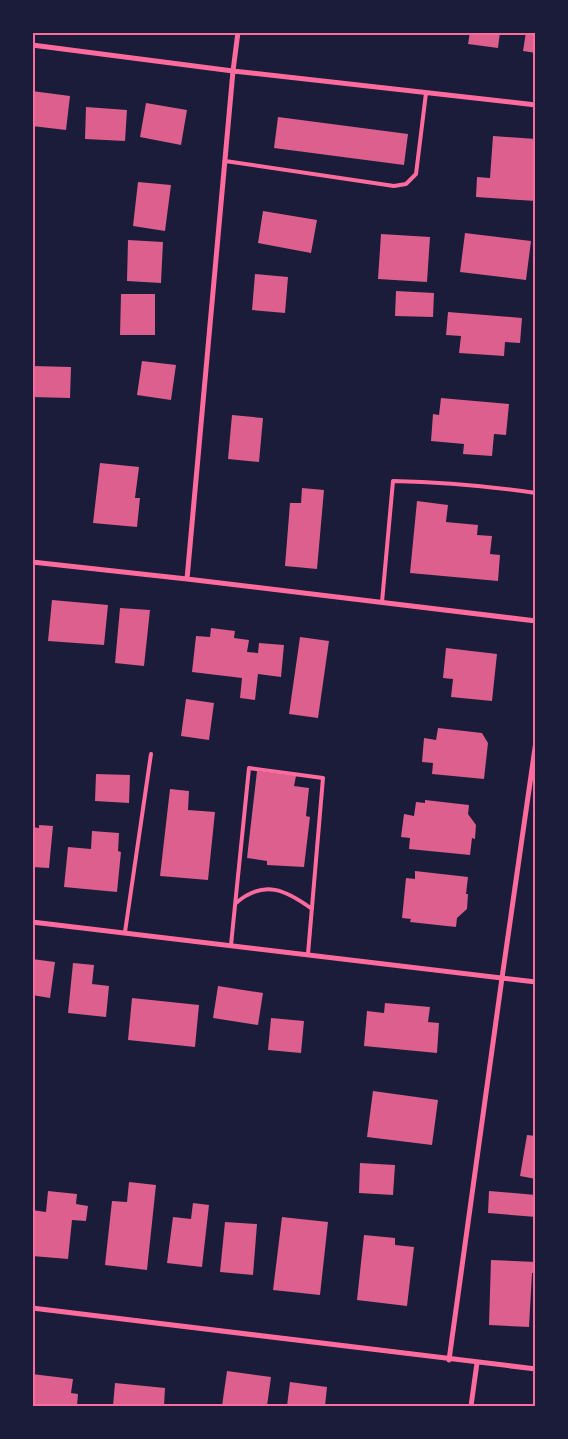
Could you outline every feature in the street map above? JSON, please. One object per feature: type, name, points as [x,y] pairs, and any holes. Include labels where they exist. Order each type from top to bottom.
[{"type":"street","points":[[187,578],[238,32]]},
{"type":"street","points":[[32,45],[233,71],[536,105]]},
{"type":"street","points":[[32,562],[187,578],[536,621]]},
{"type":"street","points":[[449,1360],[536,741]]},
{"type":"street","points":[[32,922],[536,982]]},
{"type":"street","points":[[32,1308],[449,1360],[536,1369]]},
{"type":"street","points":[[471,1406],[476,1363]]},
{"type":"lane","points":[[225,162],[394,186],[406,184],[416,174],[426,93]]},
{"type":"lane","points":[[382,602],[393,481],[431,482],[536,494]]},
{"type":"lane","points":[[126,932],[151,754]]},
{"type":"lane","points":[[231,945],[249,768],[323,778],[308,954]]},
{"type":"lane","points":[[235,903],[244,895],[266,889],[295,896],[312,909]]},
{"type":"building","points":[[470,32],[500,32],[498,48],[468,44]]},
{"type":"building","points":[[526,32],[536,32],[536,53],[523,51]]},
{"type":"building","points":[[32,91],[70,96],[66,130],[32,126]]},
{"type":"building","points":[[146,103],[187,110],[181,145],[140,137]]},
{"type":"building","points":[[86,107],[127,110],[125,141],[85,139]]},
{"type":"building","points":[[278,117],[408,134],[404,165],[274,148]]},
{"type":"building","points":[[493,136],[536,139],[536,201],[476,197],[477,177],[490,178]]},
{"type":"building","points":[[138,182],[171,185],[165,231],[133,226]]},
{"type":"building","points":[[263,211],[317,220],[311,253],[258,243]]},
{"type":"building","points":[[465,233],[531,241],[526,280],[460,272]]},
{"type":"building","points":[[381,234],[430,237],[427,282],[378,279]]},
{"type":"building","points":[[128,240],[163,242],[161,283],[127,281]]},
{"type":"building","points":[[255,274],[288,277],[285,313],[252,310]]},
{"type":"building","points":[[396,291],[434,293],[433,317],[395,316]]},
{"type":"building","points":[[121,294],[155,294],[155,335],[120,335]]},
{"type":"building","points":[[448,312],[522,318],[520,343],[505,342],[504,356],[459,353],[461,336],[446,335]]},
{"type":"building","points":[[142,361],[176,365],[171,400],[137,395]]},
{"type":"building","points":[[32,366],[71,367],[70,398],[32,397]]},
{"type":"building","points":[[441,398],[509,404],[506,435],[494,434],[492,456],[463,454],[464,444],[431,441],[433,414],[439,415]]},
{"type":"building","points":[[232,415],[263,418],[259,462],[228,459]]},
{"type":"building","points":[[100,463],[139,467],[135,498],[140,498],[137,527],[93,523]]},
{"type":"building","points":[[302,488],[324,490],[317,569],[285,566],[290,503],[301,503]]},
{"type":"building","points":[[417,501],[448,505],[446,522],[478,525],[477,535],[492,536],[490,554],[500,555],[498,581],[410,573]]},
{"type":"building","points":[[52,600],[108,605],[104,645],[48,641]]},
{"type":"building","points":[[120,608],[150,610],[144,666],[115,663]]},
{"type":"building","points":[[211,628],[235,631],[234,638],[249,640],[247,652],[258,653],[259,643],[284,645],[281,677],[258,674],[255,700],[240,698],[242,678],[192,672],[196,636],[210,637]]},
{"type":"building","points":[[300,637],[329,641],[318,718],[289,714]]},
{"type":"building","points":[[446,648],[497,654],[492,701],[451,697],[453,679],[443,678]]},
{"type":"building","points":[[186,699],[214,703],[209,740],[181,736]]},
{"type":"building","points":[[438,728],[482,733],[488,743],[484,779],[432,774],[433,763],[422,762],[424,738],[436,740]]},
{"type":"building","points":[[257,771],[296,776],[294,786],[309,788],[306,816],[310,817],[304,867],[267,865],[267,861],[247,858]]},
{"type":"building","points":[[96,774],[130,775],[129,803],[95,801]]},
{"type":"building","points":[[170,789],[189,791],[188,810],[215,812],[208,880],[160,876]]},
{"type":"building","points":[[425,800],[469,805],[468,814],[476,825],[475,839],[472,838],[470,855],[409,849],[410,838],[401,837],[404,814],[414,816],[416,802],[425,803]]},
{"type":"building","points":[[39,825],[53,826],[49,868],[32,867],[32,827],[39,828]]},
{"type":"building","points":[[92,831],[119,833],[118,851],[121,852],[117,892],[64,887],[68,847],[91,849]]},
{"type":"building","points":[[415,871],[468,877],[467,909],[457,918],[456,927],[410,922],[411,919],[402,918],[406,878],[415,879]]},
{"type":"building","points":[[32,959],[55,962],[50,998],[32,995]]},
{"type":"building","points":[[73,963],[94,965],[92,984],[109,986],[106,1017],[68,1013]]},
{"type":"building","points":[[218,986],[263,993],[258,1025],[213,1018]]},
{"type":"building","points":[[132,998],[199,1005],[195,1047],[128,1040]]},
{"type":"building","points":[[385,1003],[430,1007],[428,1022],[439,1023],[437,1053],[364,1046],[367,1011],[384,1013]]},
{"type":"building","points":[[271,1018],[304,1021],[301,1053],[268,1050]]},
{"type":"building","points":[[373,1091],[438,1100],[432,1145],[367,1137]]},
{"type":"building","points":[[527,1135],[536,1136],[536,1179],[520,1176]]},
{"type":"building","points":[[360,1163],[395,1165],[393,1195],[359,1193]]},
{"type":"building","points":[[129,1182],[156,1185],[147,1270],[105,1265],[112,1201],[127,1202]]},
{"type":"building","points":[[48,1191],[77,1194],[76,1204],[88,1206],[86,1221],[72,1220],[68,1259],[32,1256],[32,1210],[46,1212]]},
{"type":"building","points":[[489,1191],[536,1195],[536,1217],[488,1213]]},
{"type":"building","points":[[193,1203],[209,1205],[202,1267],[167,1263],[173,1217],[191,1219]]},
{"type":"building","points":[[282,1217],[328,1222],[320,1295],[273,1290]]},
{"type":"building","points":[[225,1222],[257,1224],[253,1275],[220,1272]]},
{"type":"building","points":[[364,1235],[395,1238],[395,1245],[414,1247],[407,1306],[357,1300]]},
{"type":"building","points":[[491,1260],[536,1262],[536,1273],[532,1273],[529,1327],[489,1325]]},
{"type":"building","points":[[227,1371],[271,1377],[267,1406],[222,1406]]},
{"type":"building","points":[[32,1374],[73,1379],[71,1393],[78,1394],[77,1406],[32,1406]]},
{"type":"building","points":[[290,1382],[327,1387],[325,1406],[287,1406]]},
{"type":"building","points":[[115,1383],[165,1388],[164,1406],[113,1406]]}]
